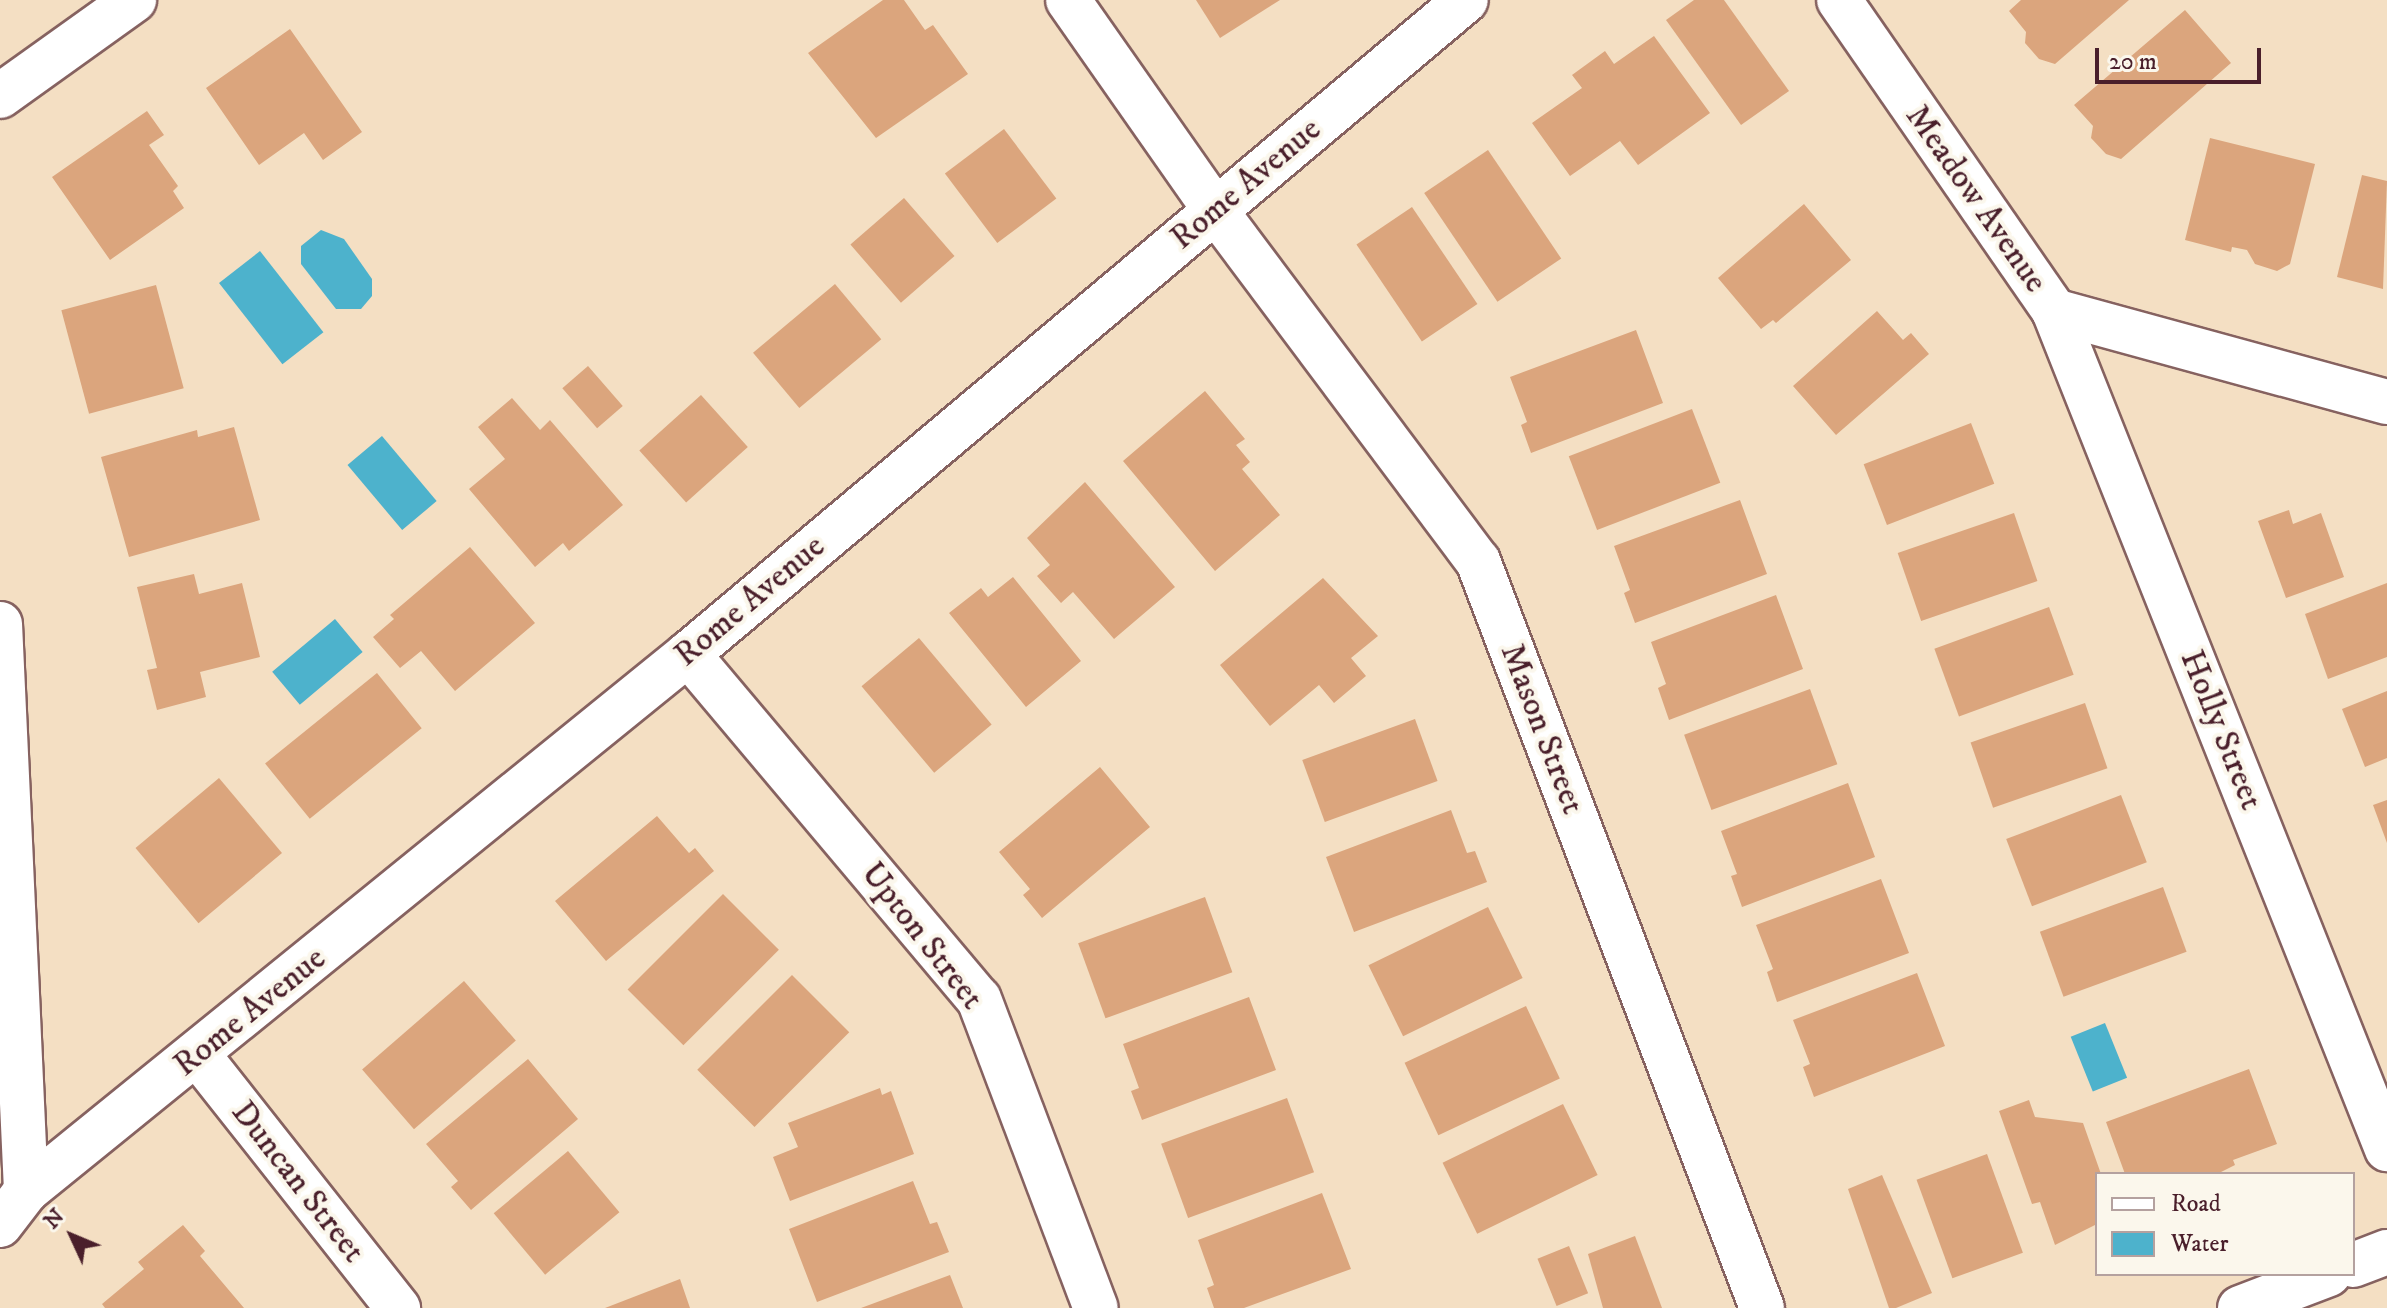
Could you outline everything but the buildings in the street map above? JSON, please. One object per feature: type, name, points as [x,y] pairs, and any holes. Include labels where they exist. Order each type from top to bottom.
[{"type":"street","points":[[0,96],[134,0]]},
{"type":"street","name":"Mason Street","points":[[1068,0],[1215,210],[1478,561],[1762,1308]]},
{"type":"street","name":"Rome Avenue","points":[[0,1225],[26,1191],[198,1055],[688,654],[1466,0]]},
{"type":"street","name":"Meadow Avenue","points":[[1839,0],[2054,311],[2387,402]]},
{"type":"street","name":"Holly Street","points":[[2054,311],[2387,1149]]},
{"type":"street","points":[[0,624],[26,1191]]},
{"type":"street","name":"Upton Street","points":[[688,654],[979,999],[1096,1308]]},
{"type":"street","name":"Duncan Street","points":[[198,1055],[398,1308]]},
{"type":"street","points":[[2355,1264],[2387,1252]]},
{"type":"street","points":[[2240,1308],[2324,1276]]},
{"type":"water","points":[[321,230],[344,239],[372,279],[372,296],[361,309],[336,309],[301,264],[301,246]]},
{"type":"water","points":[[260,251],[323,332],[282,364],[219,283]]},
{"type":"water","points":[[382,436],[437,501],[402,530],[348,465]]},
{"type":"water","points":[[335,619],[363,652],[300,705],[272,672]]},
{"type":"water","points":[[2105,1023],[2127,1078],[2093,1092],[2071,1037]]}]
